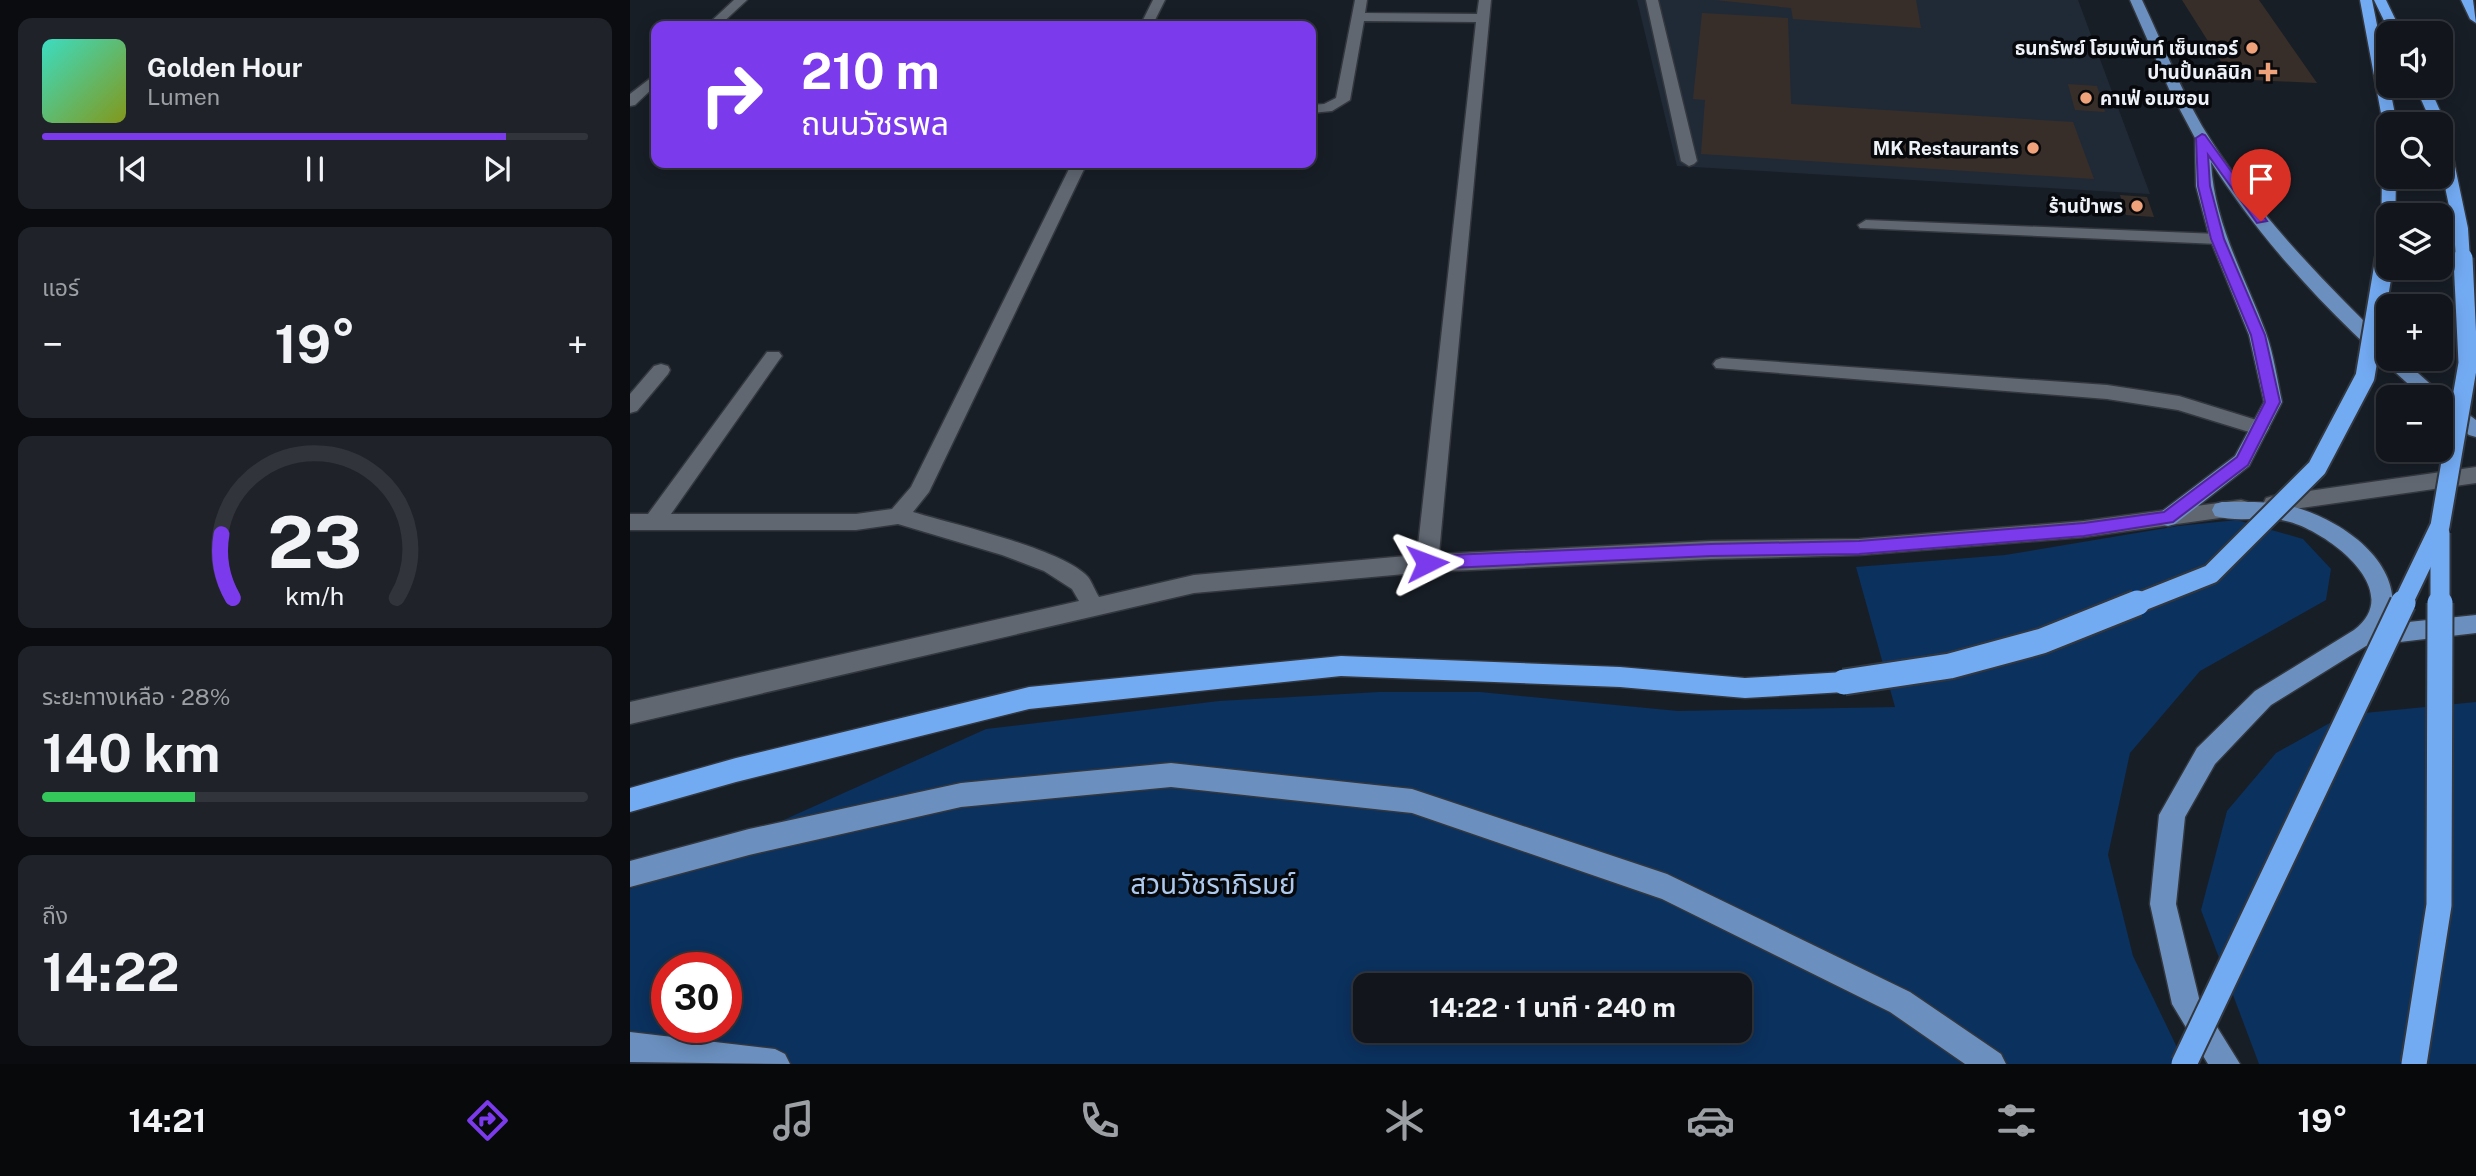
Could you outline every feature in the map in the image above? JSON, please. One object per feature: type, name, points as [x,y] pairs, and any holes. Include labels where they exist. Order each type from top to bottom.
[{"type":"highway","points":[[2366,0],[2390,112]]},
{"type":"highway","points":[[2379,0],[2390,21]]},
{"type":"highway","points":[[2467,0],[2476,19]]},
{"type":"highway","points":[[630,800],[736,770],[1030,698],[1341,666],[1620,677],[1745,688],[1844,682],[1950,666],[2042,641],[2211,573],[2317,468],[2365,377],[2388,239],[2389,189]]},
{"type":"highway","points":[[2414,1064],[2439,905],[2440,526],[2468,363],[2461,229],[2453,189]]},
{"type":"highway","points":[[2184,1064],[2440,526]]},
{"type":"main road","points":[[2136,0],[2202,138],[2247,204],[2303,271],[2376,344]]},
{"type":"main road","points":[[2168,518],[2242,461],[2273,402],[2258,335],[2218,239],[2204,186],[2202,138]]},
{"type":"main road","points":[[2405,371],[2421,385]]},
{"type":"main road","points":[[2453,412],[2476,430]]},
{"type":"main road","points":[[2222,510],[2272,509],[2299,516],[2326,528],[2350,545],[2369,565],[2380,586],[2383,606],[2377,624],[2362,637],[2263,698],[2206,756],[2172,815],[2163,904],[2186,1004],[2225,1064]]},
{"type":"main road","points":[[2362,637],[2476,624]]},
{"type":"main road","points":[[630,874],[749,842],[961,795],[1171,775],[1412,801],[1667,887],[1900,1002],[1991,1064]]},
{"type":"main road","points":[[630,1047],[775,1064]]},
{"type":"street","points":[[718,21],[741,0]]},
{"type":"street","points":[[1148,21],[1159,0]]},
{"type":"street","points":[[1316,109],[1327,108],[1343,100],[1361,0]]},
{"type":"street","points":[[1652,0],[1689,161]]},
{"type":"street","points":[[1357,17],[1484,9],[1427,563]]},
{"type":"street","points":[[630,102],[651,83]]},
{"type":"street","points":[[898,516],[919,492],[1077,168]]},
{"type":"street","points":[[1866,225],[2218,239]]},
{"type":"street","points":[[654,522],[773,356]]},
{"type":"street","points":[[1723,364],[2106,391],[2179,403],[2259,428]]},
{"type":"street","points":[[630,406],[661,370]]},
{"type":"street","points":[[630,713],[1194,584],[1427,563],[1711,550],[1859,547],[2084,529],[2476,475]]},
{"type":"street","points":[[630,522],[856,522],[898,516],[1007,548],[1052,565],[1080,583],[1093,607]]},
{"type":"shaded area","points":[[1637,0],[2078,0],[2150,194],[1677,166]]},
{"type":"green space","name":"สวนวัชราภิรมย์","points":[[2237,520],[2303,539],[2331,569],[2326,600],[2200,671],[2130,753],[2108,855],[2133,956],[2185,1064],[630,1064],[630,889],[986,729],[1219,701],[1379,692],[1480,692],[1678,711],[1895,707],[1856,567],[2005,555],[2178,526]]},
{"type":"green space","points":[[2476,702],[2476,1064],[2259,1064],[2201,910],[2227,811],[2276,753],[2344,715]]},
{"type":"building","points":[[1715,0],[1916,0],[1921,28],[1793,19],[1791,8]]},
{"type":"building","points":[[2182,0],[2259,0],[2317,83],[2232,79]]},
{"type":"building","points":[[1702,13],[1788,18],[1791,104],[2073,122],[2094,179],[1701,154],[1705,100],[1693,99]]},
{"type":"building","name":"คาเฟ่ อเมซอน","points":[[2068,84],[2097,86],[2105,112],[2075,110]]},
{"type":"building","name":"ร้านป้าพร","points":[[2120,195],[2147,197],[2154,217],[2126,215]]},
{"type":"place","name":"ธนทรัพย์ โฮมเพ้นท์ เซ็นเตอร์","points":[[2252,48]]},
{"type":"place","name":"ปานปั้นคลินิก","points":[[2268,72]]},
{"type":"place","name":"คาเฟ่ อเมซอน","points":[[2086,98]]},
{"type":"place","name":"MK Restaurants","points":[[2033,148]]},
{"type":"place","name":"ร้านป้าพร","points":[[2137,206]]},
{"type":"route","points":[[1427,563],[1711,550],[1859,547],[2084,529],[2168,518],[2242,461],[2273,402],[2258,335],[2225,262],[2218,239],[2204,186],[2202,138],[2261,221]]}]
